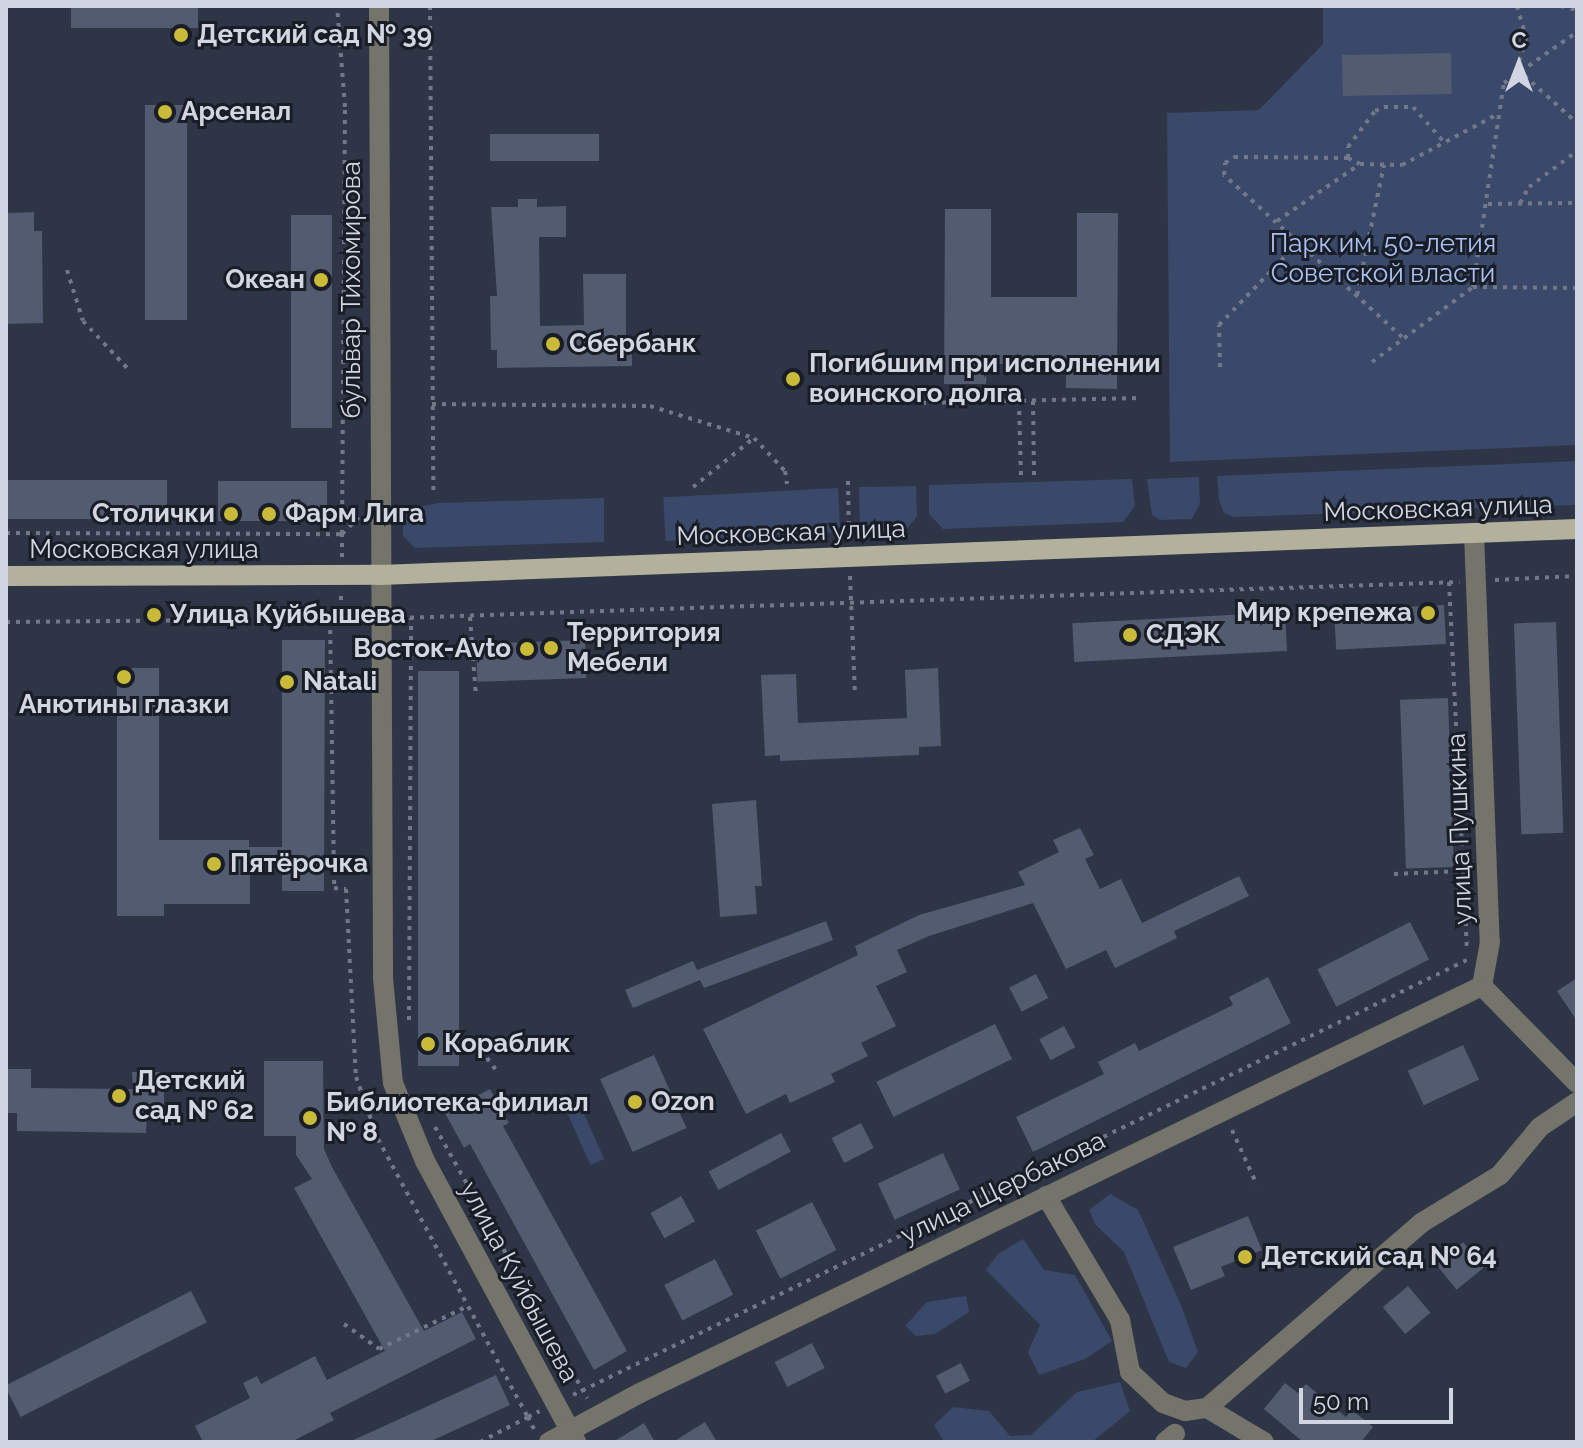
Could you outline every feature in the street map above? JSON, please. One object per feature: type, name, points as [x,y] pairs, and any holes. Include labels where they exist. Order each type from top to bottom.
[{"type":"main road","name":"Московская улица","points":[[6,576],[380,575],[1577,529]]},
{"type":"street","name":"бульвар Тихомирова","points":[[379,6],[380,575]]},
{"type":"street","name":"улица Пушкина","points":[[1474,533],[1490,942],[1482,986]]},
{"type":"street","name":"улица Куйбышева","points":[[380,575],[383,978],[393,1083],[425,1161],[573,1436]]},
{"type":"street","points":[[1482,986],[1577,1083]]},
{"type":"street","name":"улица Щербакова","points":[[549,1442],[573,1436],[597,1415],[1482,986]]},
{"type":"street","points":[[1046,1196],[1120,1320],[1130,1372],[1163,1403],[1185,1411],[1207,1408],[1421,1223],[1500,1175],[1540,1127],[1577,1102]]},
{"type":"street","points":[[1207,1408],[1264,1442]]},
{"type":"path","points":[[6,533],[342,534],[345,107],[337,6]]},
{"type":"path","points":[[432,6],[433,495]]},
{"type":"path","points":[[1517,6],[1526,38],[1517,69]]},
{"type":"path","points":[[1561,6],[1577,10]]},
{"type":"path","points":[[1473,287],[1488,204],[1496,115],[1504,83],[1517,69],[1577,32]]},
{"type":"path","points":[[1517,69],[1577,123]]},
{"type":"path","points":[[1348,158],[1348,147],[1375,111],[1384,107],[1413,107],[1444,142]]},
{"type":"path","points":[[1402,337],[1224,175],[1225,163],[1234,157],[1348,158],[1360,164],[1402,165],[1496,115]]},
{"type":"path","points":[[1520,203],[1529,187],[1577,151]]},
{"type":"path","points":[[1277,221],[1360,164]]},
{"type":"path","points":[[1357,296],[1384,165]]},
{"type":"path","points":[[1488,204],[1577,203]]},
{"type":"path","points":[[1220,367],[1219,325],[1299,242]]},
{"type":"path","points":[[67,270],[83,321],[130,371]]},
{"type":"path","points":[[1372,362],[1473,287],[1577,288]]},
{"type":"path","points":[[922,403],[1141,398]]},
{"type":"path","points":[[1019,401],[1021,475]]},
{"type":"path","points":[[1033,401],[1034,475]]},
{"type":"path","points":[[432,404],[650,406],[754,438],[785,471],[787,484]]},
{"type":"path","points":[[693,487],[754,438]]},
{"type":"path","points":[[848,481],[855,696]]},
{"type":"path","points":[[6,622],[470,617],[1577,576]]},
{"type":"path","points":[[528,1417],[1467,961],[1449,582]]},
{"type":"path","points":[[470,617],[476,696]]},
{"type":"path","points":[[409,1023],[411,618]]},
{"type":"path","points":[[1394,874],[1463,871]]},
{"type":"path","points":[[481,1050],[497,1071]]},
{"type":"path","points":[[1211,1084],[1257,1185]]},
{"type":"path","points":[[428,1114],[597,1415]]},
{"type":"path","points":[[344,1324],[379,1349],[468,1306]]},
{"type":"green space","name":"Парк им. 50-летия Советской власти","points":[[1323,6],[1577,6],[1577,445],[1170,462],[1167,113],[1259,110],[1323,44]]},
{"type":"green space","points":[[1577,461],[1577,505],[1233,517],[1224,513],[1219,500],[1217,476]]},
{"type":"green space","points":[[1199,477],[1200,504],[1192,519],[1160,520],[1152,515],[1147,479]]},
{"type":"green space","points":[[1132,479],[1135,506],[1123,522],[943,529],[929,514],[929,485]]},
{"type":"green space","points":[[916,486],[917,516],[906,530],[860,533],[859,487]]},
{"type":"green space","points":[[838,488],[840,532],[666,541],[663,497]]},
{"type":"green space","points":[[604,498],[604,542],[415,548],[403,536],[403,519],[411,509],[438,503]]},
{"type":"green space","points":[[581,1107],[604,1159],[590,1165],[567,1113]]},
{"type":"green space","points":[[1110,1194],[1138,1210],[1181,1305],[1198,1352],[1186,1368],[1169,1362],[1124,1252],[1095,1224],[1089,1210]]},
{"type":"green space","points":[[1023,1239],[1044,1270],[1075,1275],[1112,1341],[1085,1359],[1039,1375],[1028,1352],[1040,1325],[986,1270],[998,1254]]},
{"type":"green space","points":[[966,1296],[969,1312],[935,1334],[916,1336],[905,1326],[927,1302]]},
{"type":"green space","points":[[1120,1382],[1130,1411],[1092,1442],[944,1442],[934,1425],[953,1407],[989,1411],[1010,1436],[1031,1435],[1077,1392]]},
{"type":"building","points":[[71,6],[198,6],[198,28],[71,28]]},
{"type":"building","points":[[1451,53],[1452,94],[1343,96],[1342,55]]},
{"type":"building","points":[[145,105],[187,105],[187,320],[145,320]]},
{"type":"building","points":[[490,134],[599,134],[599,161],[490,161]]},
{"type":"building","points":[[518,199],[537,199],[537,207],[566,206],[566,237],[539,237],[540,326],[584,325],[583,274],[626,274],[626,348],[632,348],[632,366],[497,368],[497,350],[491,350],[490,296],[497,296],[491,207],[518,207]]},
{"type":"building","points":[[945,209],[991,209],[991,297],[1077,297],[1077,213],[1118,213],[1117,389],[1066,388],[1066,364],[987,364],[986,384],[944,384]]},
{"type":"building","points":[[34,212],[34,231],[42,231],[43,323],[6,324],[6,213]]},
{"type":"building","points":[[291,215],[332,215],[332,428],[291,428]]},
{"type":"building","points":[[6,480],[167,480],[167,519],[6,519]]},
{"type":"building","points":[[218,481],[327,481],[327,521],[218,521]]},
{"type":"building","points":[[1444,605],[1446,644],[1336,650],[1334,611]]},
{"type":"building","points":[[1285,612],[1287,651],[1074,662],[1072,623]]},
{"type":"building","points":[[1556,622],[1563,833],[1521,834],[1514,623]]},
{"type":"building","points":[[282,640],[325,640],[324,891],[282,891],[282,870],[250,870],[250,904],[164,904],[164,916],[117,916],[117,668],[159,668],[159,840],[249,840],[249,847],[282,847]]},
{"type":"building","points":[[585,640],[586,678],[477,682],[476,644]]},
{"type":"building","points":[[938,668],[941,746],[919,747],[919,755],[780,761],[780,755],[765,756],[761,675],[796,674],[798,723],[907,718],[905,670]]},
{"type":"building","points":[[418,671],[459,671],[459,1066],[418,1066]]},
{"type":"building","points":[[1448,698],[1454,867],[1406,869],[1400,700]]},
{"type":"building","points":[[756,800],[762,886],[755,886],[757,914],[720,917],[712,804]]},
{"type":"building","points":[[1080,828],[1094,855],[1085,859],[1100,889],[1121,879],[1142,923],[1239,876],[1249,896],[1174,931],[1177,938],[1115,968],[1106,950],[1066,969],[1033,903],[929,936],[897,950],[907,972],[876,986],[896,1026],[861,1043],[868,1056],[831,1074],[835,1082],[790,1103],[786,1094],[746,1114],[703,1029],[858,955],[855,946],[919,915],[1025,885],[1018,872],[1059,852],[1053,840]]},
{"type":"building","points":[[826,921],[833,940],[704,988],[700,980],[633,1008],[625,990],[693,961],[697,970]]},
{"type":"building","points":[[1410,922],[1429,959],[1336,1007],[1317,969]]},
{"type":"building","points":[[1036,974],[1048,998],[1022,1012],[1009,988]]},
{"type":"building","points":[[1268,977],[1291,1023],[1033,1152],[1016,1117],[1104,1074],[1098,1062],[1135,1043],[1139,1051],[1233,1005],[1229,997]]},
{"type":"building","points":[[1577,978],[1577,1021],[1557,991]]},
{"type":"building","points":[[995,1024],[1012,1059],[893,1117],[876,1082]]},
{"type":"building","points":[[1064,1026],[1075,1047],[1051,1060],[1039,1039]]},
{"type":"building","points":[[1463,1045],[1479,1079],[1424,1105],[1408,1071]]},
{"type":"building","points":[[654,1055],[687,1128],[633,1152],[600,1079]]},
{"type":"building","points":[[264,1061],[323,1061],[324,1149],[332,1167],[424,1331],[462,1312],[476,1339],[330,1413],[334,1420],[291,1442],[203,1442],[195,1426],[250,1398],[243,1383],[257,1376],[261,1384],[315,1356],[327,1380],[385,1351],[294,1188],[312,1179],[296,1155],[296,1136],[264,1136]]},
{"type":"building","points":[[6,1069],[31,1069],[31,1088],[133,1089],[132,1072],[164,1072],[164,1115],[147,1114],[146,1133],[17,1131],[17,1113],[6,1113]]},
{"type":"building","points":[[490,1089],[509,1123],[503,1126],[627,1351],[594,1370],[470,1144],[464,1148],[445,1113]]},
{"type":"building","points":[[861,1123],[874,1148],[844,1163],[832,1138]]},
{"type":"building","points":[[781,1133],[791,1152],[718,1190],[709,1171]]},
{"type":"building","points":[[943,1153],[960,1189],[895,1220],[878,1183]]},
{"type":"building","points":[[681,1196],[695,1221],[664,1238],[650,1213]]},
{"type":"building","points":[[812,1202],[837,1250],[780,1279],[756,1231]]},
{"type":"building","points":[[1248,1216],[1262,1250],[1221,1267],[1225,1276],[1191,1290],[1173,1247]]},
{"type":"building","points":[[1463,1242],[1484,1268],[1457,1290],[1436,1264]]},
{"type":"building","points":[[715,1259],[733,1295],[682,1321],[664,1285]]},
{"type":"building","points":[[1408,1286],[1430,1313],[1405,1334],[1383,1307]]},
{"type":"building","points":[[191,1291],[207,1322],[21,1417],[6,1385]]},
{"type":"building","points":[[812,1343],[825,1368],[787,1387],[775,1362]]},
{"type":"building","points":[[961,1363],[970,1381],[945,1394],[936,1376]]},
{"type":"building","points":[[496,1375],[510,1405],[429,1442],[349,1442]]},
{"type":"building","points":[[1285,1383],[1298,1393],[1306,1384],[1346,1417],[1352,1410],[1373,1427],[1361,1442],[1303,1442],[1264,1409]]},
{"type":"building","points":[[705,1422],[717,1442],[673,1442]]},
{"type":"building","points":[[644,1423],[655,1442],[613,1442]]},
{"type":"place","name":"Детский сад № 39","points":[[181,35]]},
{"type":"place","name":"Арсенал","points":[[165,112]]},
{"type":"place","name":"Океан","points":[[321,280]]},
{"type":"place","name":"Сбербанк","points":[[553,344]]},
{"type":"place","name":"Погибшим при исполнении воинского долга","points":[[793,379]]},
{"type":"place","name":"Столички","points":[[231,514]]},
{"type":"place","name":"Фарм Лига","points":[[269,514]]},
{"type":"place","name":"Мир крепежа","points":[[1428,613]]},
{"type":"place","name":"Улица Куйбышева","points":[[154,615]]},
{"type":"place","name":"СДЭК","points":[[1130,635]]},
{"type":"place","name":"Территория Мебели","points":[[551,648]]},
{"type":"place","name":"Восток-Avto","points":[[527,649]]},
{"type":"place","name":"Анютины глазки","points":[[124,677]]},
{"type":"place","name":"Natali","points":[[287,682]]},
{"type":"place","name":"Пятёрочка","points":[[214,864]]},
{"type":"place","name":"Кораблик","points":[[428,1044]]},
{"type":"place","name":"Детский сад № 62","points":[[119,1096]]},
{"type":"place","name":"Ozon","points":[[635,1102]]},
{"type":"place","name":"Библиотека-филиал № 8","points":[[310,1118]]},
{"type":"place","name":"Детский сад № 64","points":[[1245,1257]]}]
